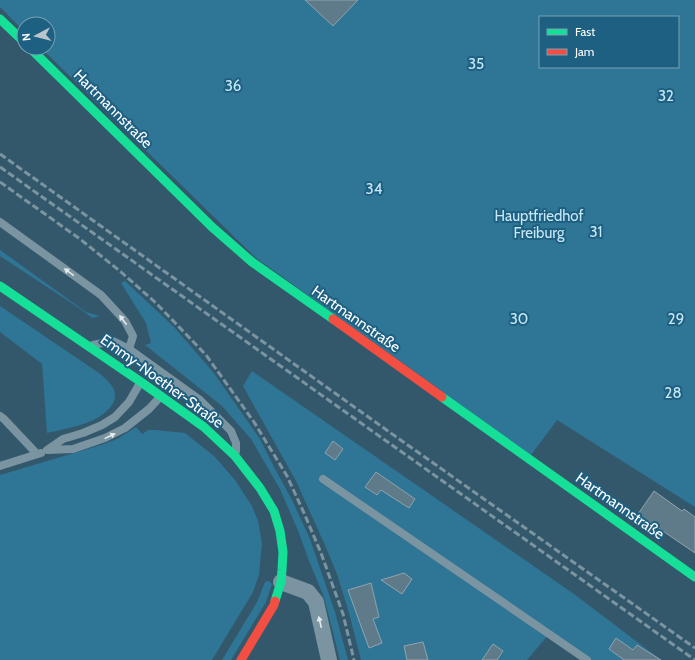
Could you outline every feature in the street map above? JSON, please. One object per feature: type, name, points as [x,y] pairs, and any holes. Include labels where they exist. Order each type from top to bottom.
[{"type":"street","points":[[0,19],[16,34]]},
{"type":"street","name":"Hartmannstraße","points":[[38,56],[212,227],[252,262],[695,577]]},
{"type":"street","name":"Emmy-Noether-Straße","points":[[0,286],[88,345],[204,427],[235,456],[267,498],[274,511],[280,531],[283,552],[281,582],[274,605],[241,660]]},
{"type":"street","points":[[281,582],[308,592],[316,602],[329,660]]},
{"type":"lane","points":[[0,222],[101,295],[125,320],[133,336],[129,349]]},
{"type":"lane","points":[[88,345],[113,341],[129,349],[200,400],[231,431],[236,443],[235,456]]},
{"type":"lane","points":[[0,466],[47,450],[63,439],[83,433],[115,418],[129,402],[141,382]]},
{"type":"lane","points":[[47,450],[74,449],[106,438],[125,428],[149,409],[161,396]]},
{"type":"lane","points":[[0,416],[37,454]]},
{"type":"lane","points":[[322,479],[586,660]]},
{"type":"green space","name":"Hauptfriedhof Freiburg","points":[[0,0],[695,0],[695,507],[557,420],[531,455],[256,258],[49,56],[56,56],[56,16],[16,16],[16,23],[0,7]]},
{"type":"green space","points":[[0,250],[86,312],[100,316],[92,318],[0,256]]},
{"type":"green space","points":[[125,281],[174,327],[213,372],[260,439],[292,500],[310,539],[335,612],[348,660],[340,660],[324,597],[299,533],[280,489],[251,439],[222,406],[145,345],[151,343],[146,323],[121,283]]},
{"type":"green space","points":[[0,306],[106,379],[113,387],[115,396],[113,403],[106,411],[91,421],[47,433],[42,364],[0,332]]},
{"type":"green space","points":[[252,371],[574,594],[661,660],[589,660],[549,634],[527,660],[361,660],[337,574],[324,543],[296,481],[243,386]]},
{"type":"green space","points":[[136,427],[142,434],[148,430],[185,433],[214,456],[235,480],[252,506],[258,521],[262,543],[259,575],[253,592],[212,660],[0,660],[0,475],[101,445],[117,439]]},
{"type":"green space","points":[[269,581],[272,584],[266,602],[231,660],[222,660],[257,602],[265,582]]},
{"type":"building","points":[[305,0],[358,0],[333,26]]},
{"type":"building","points":[[333,441],[343,449],[335,460],[325,453]]},
{"type":"building","points":[[376,472],[415,499],[409,508],[381,490],[377,495],[365,487]]},
{"type":"building","points":[[654,491],[682,511],[684,509],[695,517],[695,553],[638,514]]},
{"type":"building","points":[[404,573],[412,579],[402,594],[381,580]]},
{"type":"building","points":[[371,583],[379,617],[373,619],[382,643],[369,648],[348,590]]},
{"type":"building","points":[[616,638],[633,650],[637,645],[661,660],[624,660],[609,649]]},
{"type":"building","points":[[423,642],[428,660],[407,660],[404,646]]},
{"type":"building","points":[[493,644],[503,651],[497,660],[482,660]]},
{"type":"railway","points":[[0,154],[695,648]]},
{"type":"railway","points":[[0,167],[695,660]]},
{"type":"railway","points":[[0,182],[80,239],[121,272],[156,303],[206,355],[254,422],[287,476],[321,553],[343,614],[354,660]]},
{"type":"traffic: fast","points":[[0,19],[16,34]]},
{"type":"traffic: fast","points":[[38,56],[212,227],[252,262],[333,319]]},
{"type":"traffic: fast","points":[[0,286],[204,427],[235,456],[260,488],[274,511],[280,531],[283,552],[282,570],[281,582],[275,601]]},
{"type":"traffic: fast","points":[[442,397],[695,577]]},
{"type":"traffic: jam","points":[[333,319],[442,397]]},
{"type":"traffic: jam","points":[[241,660],[275,601]]},
{"type":"park label","name":"35","points":[[476,64]]},
{"type":"park label","name":"36","points":[[233,86]]},
{"type":"park label","name":"32","points":[[666,96]]},
{"type":"park label","name":"34","points":[[374,189]]},
{"type":"park label","name":"31","points":[[596,232]]},
{"type":"park label","name":"30","points":[[519,319]]},
{"type":"park label","name":"29","points":[[676,319]]},
{"type":"park label","name":"28","points":[[673,393]]}]
